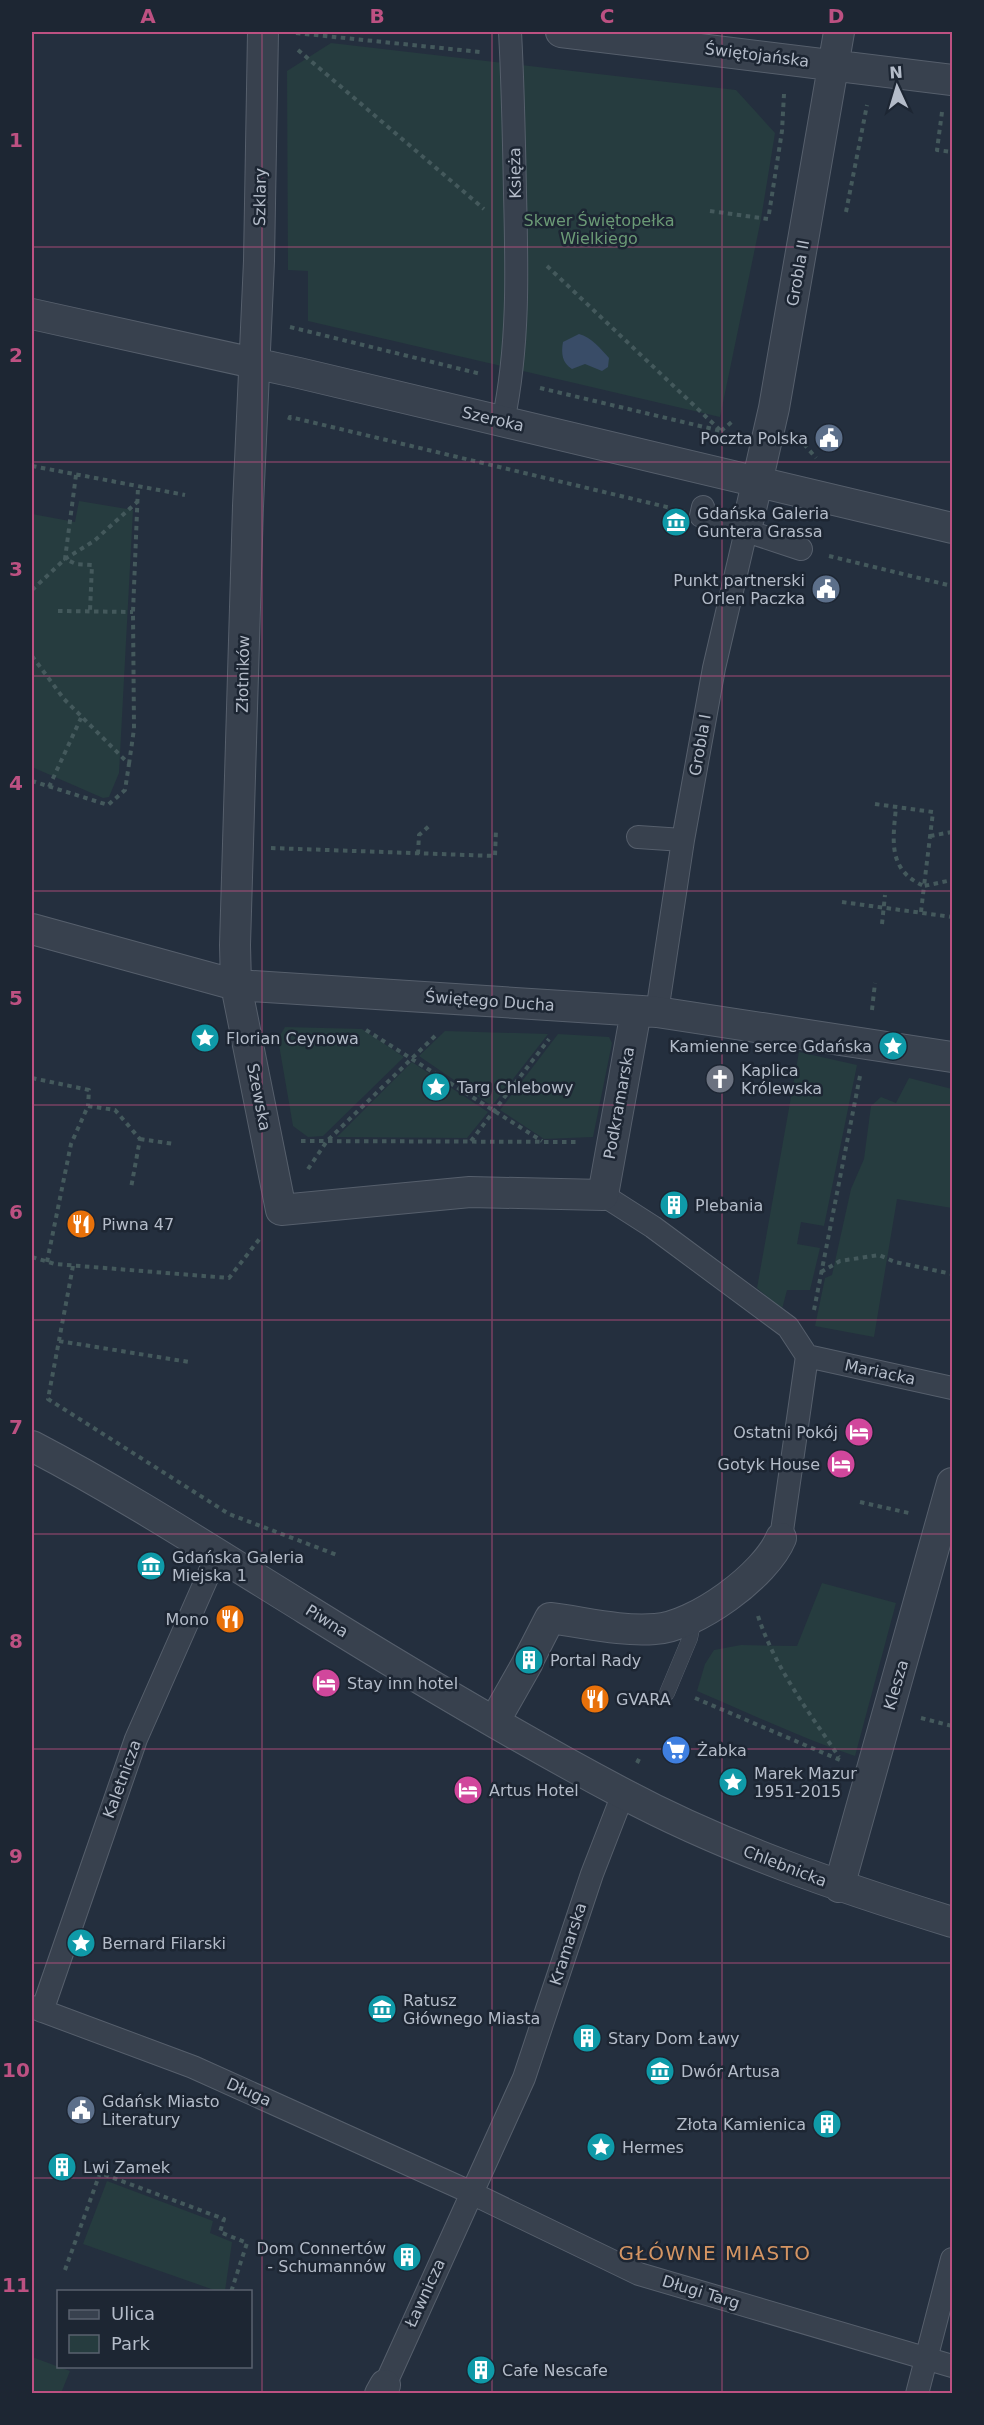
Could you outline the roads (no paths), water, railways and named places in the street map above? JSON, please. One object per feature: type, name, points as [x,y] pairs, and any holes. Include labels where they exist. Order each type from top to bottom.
[{"type":"street","name":"Szklary","points":[[254,363],[263,32]]},
{"type":"street","name":"Księża","points":[[503,422],[512,381],[516,332],[510,32]]},
{"type":"street","name":"Świętojańska","points":[[561,32],[952,80]]},
{"type":"street","name":"Grobla II","points":[[758,481],[774,408],[839,32]]},
{"type":"street","name":"Szeroka","points":[[32,315],[254,363],[952,528]]},
{"type":"street","name":"Złotników","points":[[236,985],[235,945],[247,516],[254,363]]},
{"type":"street","name":"Grobla I","points":[[647,1012],[683,840],[714,668],[758,481]]},
{"type":"street","points":[[702,511],[805,544]]},
{"type":"street","points":[[638,837],[683,840]]},
{"type":"street","name":"Świętego Ducha","points":[[32,929],[236,985],[647,1012],[952,1057]]},
{"type":"street","name":"Szewska","points":[[236,985],[281,1210],[470,1192],[603,1195]]},
{"type":"street","name":"Podkramarska","points":[[603,1195],[613,1142],[647,1012]]},
{"type":"street","points":[[494,1722],[550,1618],[656,1629],[694,1618],[747,1581],[777,1549],[781,1538],[807,1356],[788,1327],[653,1227],[618,1207],[603,1195]]},
{"type":"street","name":"Mariacka","points":[[807,1356],[952,1388]]},
{"type":"street","name":"Piwna","points":[[32,1446],[120,1494],[494,1722],[623,1794]]},
{"type":"street","name":"Klesza","points":[[839,1887],[952,1483]]},
{"type":"street","name":"Kaletnicza","points":[[37,2009],[136,1739],[218,1553]]},
{"type":"street","name":"Chlebnicka","points":[[623,1794],[730,1845],[839,1887],[952,1922]]},
{"type":"street","name":"Kramarska","points":[[466,2191],[524,2078],[592,1874],[623,1794]]},
{"type":"street","name":"Długa","points":[[37,2009],[193,2067],[466,2191]]},
{"type":"street","name":"Długi Targ","points":[[466,2191],[639,2274],[952,2366]]},
{"type":"street","name":"Ławnicza","points":[[382,2389],[466,2191]]},
{"type":"street","points":[[917,2394],[952,2259]]},
{"type":"lane","points":[[669,1690],[690,1638],[694,1618]]},
{"type":"water","points":[[579,334],[592,341],[609,358],[608,367],[602,371],[585,364],[572,369],[566,364],[562,354],[563,342]]},
{"type":"place","name":"Poczta Polska","points":[[829,438]]},
{"type":"place","name":"Gdańska Galeria Guntera Grassa","points":[[676,522]]},
{"type":"place","name":"Punkt partnerski Orlen Paczka","points":[[826,589]]},
{"type":"place","name":"Florian Ceynowa","points":[[205,1038]]},
{"type":"place","name":"Kamienne serce Gdańska","points":[[893,1046]]},
{"type":"place","name":"Kaplica Królewska","points":[[720,1079]]},
{"type":"place","name":"Targ Chlebowy","points":[[436,1087]]},
{"type":"place","name":"Plebania","points":[[674,1205]]},
{"type":"place","name":"Piwna 47","points":[[81,1224]]},
{"type":"place","name":"Ostatni Pokój","points":[[859,1432]]},
{"type":"place","name":"Gotyk House","points":[[841,1464]]},
{"type":"place","name":"Gdańska Galeria Miejska 1","points":[[151,1566]]},
{"type":"place","name":"Mono","points":[[230,1619]]},
{"type":"place","name":"Portal Rady","points":[[529,1660]]},
{"type":"place","name":"Stay inn hotel","points":[[326,1683]]},
{"type":"place","name":"GVARA","points":[[595,1699]]},
{"type":"place","name":"Żabka","points":[[676,1750]]},
{"type":"place","name":"Marek Mazur 1951-2015","points":[[733,1782]]},
{"type":"place","name":"Artus Hotel","points":[[468,1790]]},
{"type":"place","name":"Bernard Filarski","points":[[81,1943]]},
{"type":"place","name":"Ratusz Głównego Miasta","points":[[382,2009]]},
{"type":"place","name":"Stary Dom Ławy","points":[[587,2038]]},
{"type":"place","name":"Dwór Artusa","points":[[660,2071]]},
{"type":"place","name":"Gdańsk Miasto Literatury","points":[[81,2110]]},
{"type":"place","name":"Złota Kamienica","points":[[827,2124]]},
{"type":"place","name":"Hermes","points":[[601,2147]]},
{"type":"place","name":"Lwi Zamek","points":[[62,2167]]},
{"type":"place","name":"Dom Connertów - Schumannów","points":[[407,2257]]},
{"type":"place","name":"Cafe Nescafe","points":[[481,2370]]},
{"type":"district","name":"GŁÓWNE MIASTO","points":[[715,2253]]},
{"type":"park label","name":"Skwer Świętopełka Wielkiego","points":[[599,229]]}]
